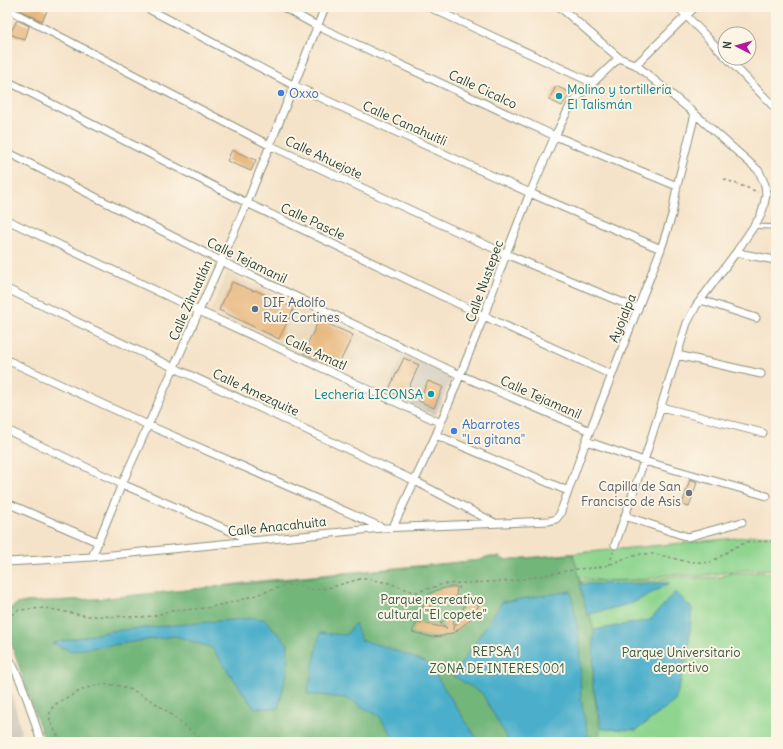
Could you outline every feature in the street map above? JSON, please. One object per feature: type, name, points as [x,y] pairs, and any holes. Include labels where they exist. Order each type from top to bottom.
[{"type":"street","name":"Calle Canahuitli","points":[[145,7],[293,85],[530,193],[661,249]]},
{"type":"street","name":"Calle Cicalco","points":[[283,7],[317,26],[555,136],[677,186]]},
{"type":"street","name":"Calle Zihuatlán","points":[[92,557],[122,484],[247,203],[325,7]]},
{"type":"street","points":[[429,7],[593,83]]},
{"type":"street","points":[[560,7],[619,58],[636,65],[695,114],[759,171],[765,185],[766,195],[763,209],[754,226],[701,300],[687,323],[644,461],[615,545]]},
{"type":"street","points":[[678,7],[717,48]]},
{"type":"street","points":[[636,65],[695,7]]},
{"type":"street","name":"Calle Ahuejote","points":[[8,9],[269,145],[506,254],[638,309]]},
{"type":"street","name":"Calle Nustepec","points":[[393,527],[441,423],[484,316],[530,193],[555,136],[570,106],[619,58]]},
{"type":"street","points":[[735,66],[776,109]]},
{"type":"street","name":"Calle Pascle","points":[[7,81],[247,203],[484,316],[612,374]]},
{"type":"street","name":"Ayojalpa","points":[[549,520],[556,519],[560,514],[586,441],[661,249],[672,215],[677,186],[695,114]]},
{"type":"street","name":"Calle Tejamanil","points":[[7,152],[221,261],[460,375],[590,431]]},
{"type":"street","name":"Calle Amatl","points":[[7,220],[441,423]]},
{"type":"street","points":[[737,251],[743,254],[775,260]]},
{"type":"street","name":"Calle Amezquite","points":[[7,289],[415,481],[493,522]]},
{"type":"street","points":[[701,300],[756,318]]},
{"type":"street","points":[[677,355],[761,374]]},
{"type":"street","points":[[7,360],[148,425],[382,528]]},
{"type":"street","points":[[661,407],[763,433]]},
{"type":"street","points":[[7,430],[122,484],[253,541]]},
{"type":"street","points":[[436,435],[568,491]]},
{"type":"street","points":[[586,441],[644,461],[767,496]]},
{"type":"street","points":[[7,504],[98,542]]},
{"type":"street","points":[[625,516],[688,537],[742,522]]},
{"type":"street","name":"Calle Anacahuita","points":[[7,562],[92,557],[393,527],[549,520]]},
{"type":"street","points":[[7,655],[14,667],[41,742]]},
{"type":"lane","points":[[754,226],[776,227]]},
{"type":"path","points":[[724,180],[766,195]]},
{"type":"path","points":[[7,618],[18,610],[45,608],[87,616],[154,616],[170,611],[206,608],[234,602],[287,585],[297,585],[314,590],[328,588],[360,579],[376,580],[418,592],[444,584],[513,581],[570,570],[609,565],[641,554],[656,554],[684,561],[709,563],[733,548],[747,542],[776,541]]},
{"type":"path","points":[[609,565],[615,545]]},
{"type":"path","points":[[459,589],[460,584]]},
{"type":"path","points":[[61,742],[50,723],[49,717],[52,708],[56,704],[94,685],[107,684],[142,694],[204,742]]},
{"type":"shaded area","points":[[227,273],[403,354],[385,393],[210,312]]},
{"type":"shaded area","points":[[403,354],[452,377],[435,416],[385,393]]},
{"type":"shaded area","points":[[7,676],[19,722],[22,742],[7,742]]},
{"type":"green space","name":"Parque recreativo cultural \"El copete\"","points":[[776,507],[776,569],[733,571],[699,576],[673,574],[649,579],[606,581],[569,577],[9,639],[7,633],[7,611],[17,604],[27,602],[96,599],[185,591],[259,581],[481,560],[486,557],[501,557],[504,560],[746,537],[753,535],[775,536]]},
{"type":"green space","name":"ZONA DE INTERES 001","points":[[573,554],[594,630],[593,686],[600,729],[599,742],[45,742],[7,631],[7,612],[17,604],[27,602],[96,599],[481,560],[486,557],[501,557],[504,560]]},
{"type":"green space","name":"Parque Universitario deportivo","points":[[776,572],[776,742],[595,742],[592,686],[578,581],[652,581],[673,576],[699,578],[720,577],[731,573]]},
{"type":"water","points":[[670,583],[633,603],[587,615],[580,584]]},
{"type":"water","points":[[571,591],[579,636],[581,700],[589,742],[509,742],[482,693],[453,676],[502,602]]},
{"type":"water","points":[[675,592],[692,608],[688,655],[675,701],[637,730],[602,729],[593,686],[594,630],[650,620]]},
{"type":"water","points":[[252,618],[264,619],[288,644],[287,672],[278,709],[254,708],[212,648],[175,636],[70,651],[52,643],[112,631]]},
{"type":"water","points":[[355,623],[361,640],[386,647],[428,663],[479,742],[397,742],[379,716],[346,698],[307,694],[320,633],[346,635]]},
{"type":"building","points":[[22,7],[40,7],[47,11],[42,21],[21,11]]},
{"type":"building","points":[[17,20],[29,26],[25,40],[10,34]]},
{"type":"building","name":"Molino y tortillería El Talismán","points":[[556,86],[571,93],[562,106],[549,100]]},
{"type":"building","points":[[232,150],[256,160],[251,171],[227,161]]},
{"type":"building","points":[[232,282],[254,291],[255,290],[294,308],[279,339],[219,310]]},
{"type":"building","points":[[319,320],[353,335],[337,368],[303,353]]},
{"type":"building","points":[[404,358],[419,365],[404,398],[388,391]]},
{"type":"building","name":"Lechería LICONSA","points":[[428,381],[443,387],[434,408],[419,401]]},
{"type":"building","name":"Capilla de San Francisco de Asis","points":[[690,479],[697,482],[689,507],[682,505]]},
{"type":"building","points":[[449,587],[457,587],[456,598],[436,601],[420,614],[428,594]]},
{"type":"building","points":[[467,600],[479,605],[469,621],[456,631],[458,631],[443,636],[431,637],[412,632],[417,622],[447,628],[440,623],[454,616],[453,630]]},
{"type":"place","name":"Oxxo","points":[[281,93]]},
{"type":"place","name":"Molino y tortillería El Talismán","points":[[559,96]]},
{"type":"place","name":"DIF Adolfo Ruíz Cortines","points":[[255,309]]},
{"type":"place","name":"Lechería LICONSA","points":[[431,394]]},
{"type":"place","name":"Abarrotes \"La gitana\"","points":[[454,431]]},
{"type":"place","name":"Capilla de San Francisco de Asis","points":[[689,493]]},
{"type":"park label","name":"REPSA 1","points":[[496,651]]}]
